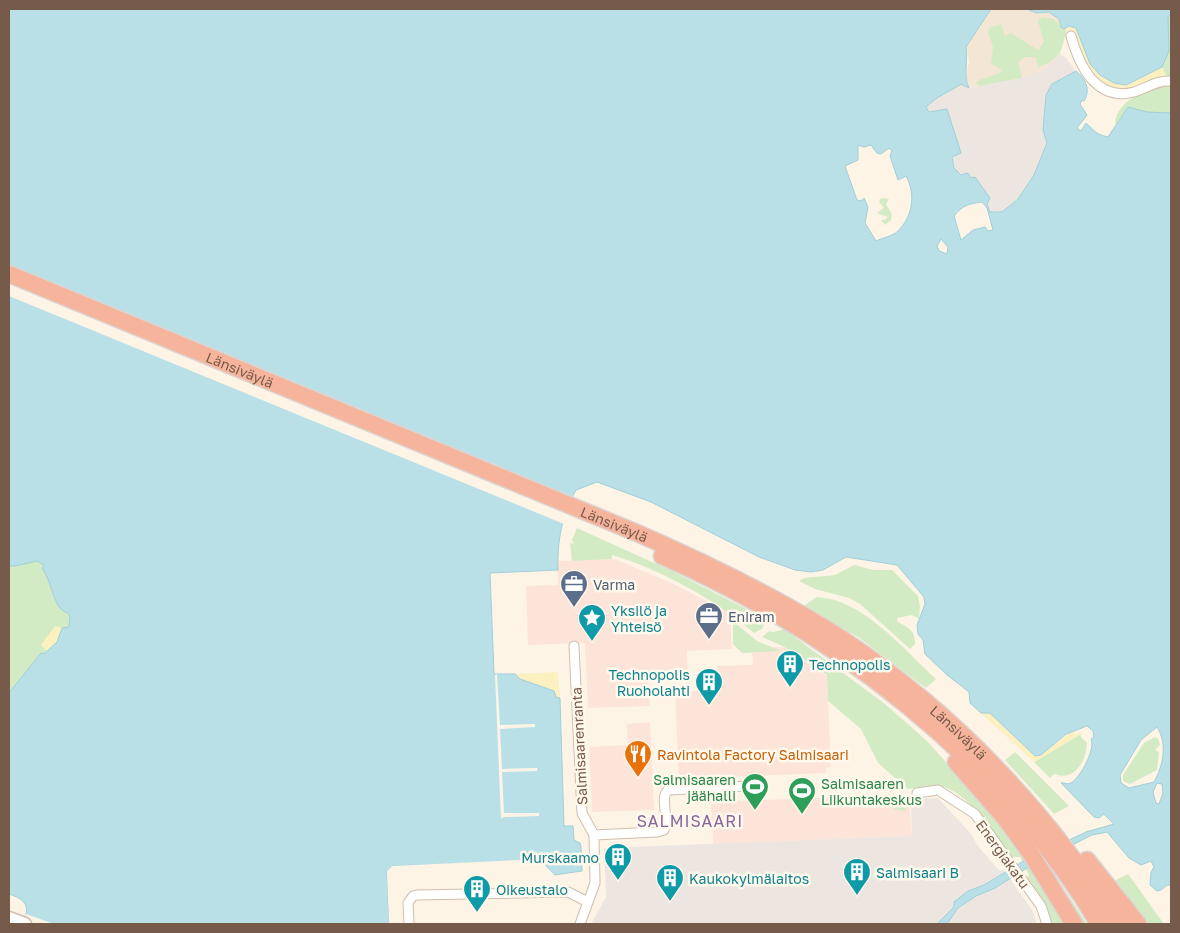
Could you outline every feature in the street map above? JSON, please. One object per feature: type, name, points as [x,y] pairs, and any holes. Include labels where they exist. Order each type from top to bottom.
[{"type":"highway","name":"Länsiväylä","points":[[9,274],[579,515],[764,608],[866,674],[934,729],[984,776],[1011,805],[1064,872],[1099,924]]},
{"type":"highway","name":"Länsiväylä","points":[[9,287],[730,575],[842,639],[909,688],[995,766],[1052,830],[1118,924]]},
{"type":"highway","points":[[934,729],[959,766],[1004,817],[1031,854],[1074,924]]},
{"type":"highway","points":[[995,766],[1041,808],[1138,924]]},
{"type":"main road","points":[[9,918],[24,924]]},
{"type":"street","points":[[1071,36],[1076,54],[1085,73],[1105,89],[1124,93],[1161,81],[1171,80]]},
{"type":"street","name":"Salmisaarenranta","points":[[574,646],[582,813],[594,835],[595,884],[580,924]]},
{"type":"street","points":[[594,835],[664,830],[666,825],[665,795],[668,790],[747,786]]},
{"type":"street","name":"Energiakatu","points":[[917,793],[938,790],[975,814],[1041,906],[1047,924]]},
{"type":"street","points":[[409,924],[408,903],[413,896],[417,895],[568,892],[588,902]]},
{"type":"shaded area","points":[[991,9],[1027,9],[1036,13],[1049,12],[1059,19],[1064,29],[1067,28],[1060,54],[1043,70],[1018,79],[969,88],[965,80],[969,62],[966,47]]},
{"type":"shaded area","points":[[1060,54],[1066,58],[1076,71],[1051,85],[1046,95],[1043,130],[1047,143],[1045,151],[1034,175],[1018,199],[1002,212],[990,212],[987,204],[989,198],[975,178],[962,175],[954,168],[952,156],[961,153],[926,107],[939,94],[949,92],[961,84],[969,88],[1018,79],[1043,70]]},
{"type":"shaded area","points":[[614,559],[669,582],[730,613],[732,649],[687,651],[688,677],[648,679],[650,706],[588,708],[585,643],[528,645],[526,586],[558,585],[557,561]]},
{"type":"shaded area","points":[[785,647],[827,676],[831,767],[826,768],[826,773],[679,779],[675,692],[718,690],[717,666],[753,665],[752,648]]},
{"type":"shaded area","points":[[650,722],[654,810],[592,812],[589,747],[628,745],[627,724]]},
{"type":"shaded area","name":"Salmisaaren Liikuntakeskus","points":[[896,795],[909,799],[912,836],[713,844],[711,802]]},
{"type":"shaded area","points":[[938,798],[972,835],[977,845],[997,868],[1000,871],[1003,869],[1032,910],[1037,924],[591,924],[606,897],[604,848],[912,836],[911,808],[921,799]]},
{"type":"green space","points":[[1171,14],[1171,140],[1128,107],[1115,125],[1121,108],[1127,102],[1134,97],[1169,83],[1162,67],[1168,17]]},
{"type":"green space","points":[[1042,17],[1053,19],[1066,31],[1061,50],[1052,61],[1039,67],[1035,57],[1025,57],[1018,63],[1022,78],[980,86],[976,83],[1003,70],[991,64],[993,47],[988,33],[989,28],[1001,24],[1005,36],[1011,33],[1038,50],[1044,42],[1038,21]]},
{"type":"green space","points":[[881,198],[889,199],[886,204],[892,214],[891,220],[885,225],[881,220],[885,220],[888,217],[877,213],[884,208],[879,202]]},
{"type":"green space","points":[[577,528],[674,572],[766,619],[762,629],[754,633],[705,597],[668,577],[631,561],[612,555],[612,559],[572,561],[570,543],[574,544],[572,540]]},
{"type":"green space","points":[[37,561],[44,565],[57,604],[71,615],[70,621],[62,637],[44,654],[40,654],[9,693],[9,566]]},
{"type":"green space","points":[[854,565],[874,570],[892,570],[918,596],[920,606],[919,619],[912,615],[897,618],[897,621],[911,630],[914,635],[915,644],[910,649],[860,604],[849,598],[815,589],[799,581],[804,578],[835,575]]},
{"type":"green space","points":[[817,597],[834,600],[850,606],[866,616],[896,640],[936,679],[926,688],[858,637],[810,610],[805,605]]},
{"type":"green space","points":[[733,621],[757,641],[781,651],[742,653],[733,644]]},
{"type":"green space","points":[[784,629],[885,704],[926,740],[984,804],[1037,874],[1065,924],[1051,924],[1044,902],[1027,878],[1029,875],[1020,857],[1012,857],[980,815],[960,795],[938,786],[908,789],[878,763],[861,729],[828,701],[827,675],[785,647],[762,637],[769,631],[774,632]]},
{"type":"green space","points":[[1081,734],[1081,737],[1087,743],[1084,757],[1078,768],[1068,775],[1054,774],[1050,778],[1034,762]]},
{"type":"green space","points":[[1155,737],[1160,745],[1155,750],[1159,752],[1157,770],[1130,784],[1123,781],[1123,775],[1144,743]]},
{"type":"green space","points":[[1015,752],[1069,806],[1054,814],[1005,760]]},
{"type":"green space","points":[[896,799],[904,802],[906,811],[894,809],[893,804]]},
{"type":"green space","points":[[1051,869],[1087,924],[1080,924],[1048,870]]},
{"type":"green space","points":[[1128,874],[1164,924],[1144,924],[1112,882]]},
{"type":"sand","points":[[1069,26],[1076,28],[1114,83],[1126,85],[1162,67],[1166,75],[1127,90],[1109,86],[1090,74],[1075,34],[1066,31]]},
{"type":"sand","points":[[55,626],[62,628],[57,642],[47,651],[41,645]]},
{"type":"sand","points":[[558,672],[560,698],[546,688],[520,679],[515,674]]},
{"type":"sand","points":[[981,713],[990,713],[1035,756],[1043,753],[1073,730],[1075,734],[1084,732],[1034,762]]},
{"type":"water","points":[[9,9],[991,9],[966,47],[966,79],[969,88],[961,84],[926,107],[929,112],[947,109],[961,153],[952,157],[954,168],[961,175],[968,173],[971,178],[975,177],[990,198],[987,204],[990,212],[1002,212],[1018,199],[1034,175],[1047,143],[1043,130],[1046,95],[1052,84],[1076,71],[1085,81],[1087,93],[1084,101],[1082,100],[1080,104],[1087,115],[1077,128],[1081,131],[1086,123],[1098,134],[1108,137],[1128,107],[1147,112],[1171,113],[1171,885],[1167,885],[1161,890],[1157,891],[1150,885],[1151,872],[1154,867],[1151,861],[1141,865],[1129,858],[1107,832],[1092,835],[1027,868],[958,908],[947,924],[937,924],[954,907],[954,902],[968,891],[984,885],[1022,862],[1086,832],[1114,824],[1104,814],[1099,818],[1094,817],[1061,783],[1071,783],[1083,770],[1091,749],[1091,739],[1094,737],[1093,731],[1087,726],[1066,734],[1041,755],[1035,756],[990,713],[981,713],[970,703],[969,692],[947,675],[925,654],[923,640],[918,634],[917,625],[925,604],[924,597],[897,565],[846,557],[823,570],[811,572],[795,570],[759,557],[651,502],[597,482],[576,490],[571,499],[561,528],[558,570],[490,573],[494,674],[515,674],[520,679],[554,691],[556,697],[560,698],[564,826],[573,826],[574,840],[580,843],[582,871],[554,875],[542,861],[392,866],[387,871],[389,924],[23,924],[26,913],[25,904],[20,899],[9,894],[9,693],[41,653],[44,654],[57,642],[62,628],[69,627],[70,615],[61,609],[55,600],[42,568],[44,565],[37,561],[9,566]],"holes":[[[858,145],[864,147],[871,145],[877,153],[881,154],[889,148],[892,151],[890,156],[898,180],[906,176],[911,190],[910,212],[903,225],[896,233],[876,241],[865,223],[868,207],[864,198],[861,201],[857,200],[845,166],[858,160]],[[982,202],[987,208],[993,230],[988,231],[985,227],[973,230],[961,240],[954,216],[960,209],[969,204]],[[941,239],[948,247],[947,254],[939,251],[937,246]],[[1157,727],[1162,741],[1163,755],[1160,769],[1154,782],[1129,788],[1121,783],[1120,775],[1141,740]],[[1157,783],[1162,784],[1163,793],[1159,804],[1156,803],[1153,792]]]},
{"type":"water","points":[[1027,9],[1171,9],[1171,14],[1168,17],[1169,51],[1162,67],[1126,85],[1114,83],[1100,75],[1090,64],[1076,28],[1069,26],[1064,29],[1061,27],[1059,19],[1049,12],[1036,13]]},
{"type":"pier","points":[[9,267],[573,500],[564,524],[9,296]]},
{"type":"pier","points":[[497,674],[500,725],[535,724],[535,727],[500,729],[502,769],[537,768],[537,771],[502,772],[504,813],[539,813],[539,816],[504,817],[501,819],[495,675]]},
{"type":"pier","points":[[539,859],[557,878],[552,877],[538,862],[393,869],[389,873],[391,924],[389,924],[387,871],[392,866]]},
{"type":"pier","points":[[26,914],[54,924],[23,924]]},
{"type":"place","name":"Varma","points":[[574,608]]},
{"type":"place","name":"Eniram","points":[[709,640]]},
{"type":"place","name":"Yksilö ja Yhteisö","points":[[592,642]]},
{"type":"place","name":"Technopolis","points":[[790,688]]},
{"type":"place","name":"Technopolis Ruoholahti","points":[[709,706]]},
{"type":"place","name":"Ravintola Factory Salmisaari","points":[[638,778]]},
{"type":"place","name":"Salmisaaren jäähalli","points":[[755,811]]},
{"type":"place","name":"Salmisaaren Liikuntakeskus","points":[[802,815]]},
{"type":"place","name":"Murskaamo","points":[[618,881]]},
{"type":"place","name":"Salmisaari B","points":[[857,896]]},
{"type":"place","name":"Kaukokylmälaitos","points":[[670,902]]},
{"type":"place","name":"Oikeustalo","points":[[477,913]]},
{"type":"district","name":"SALMISAARI","points":[[690,821]]}]
